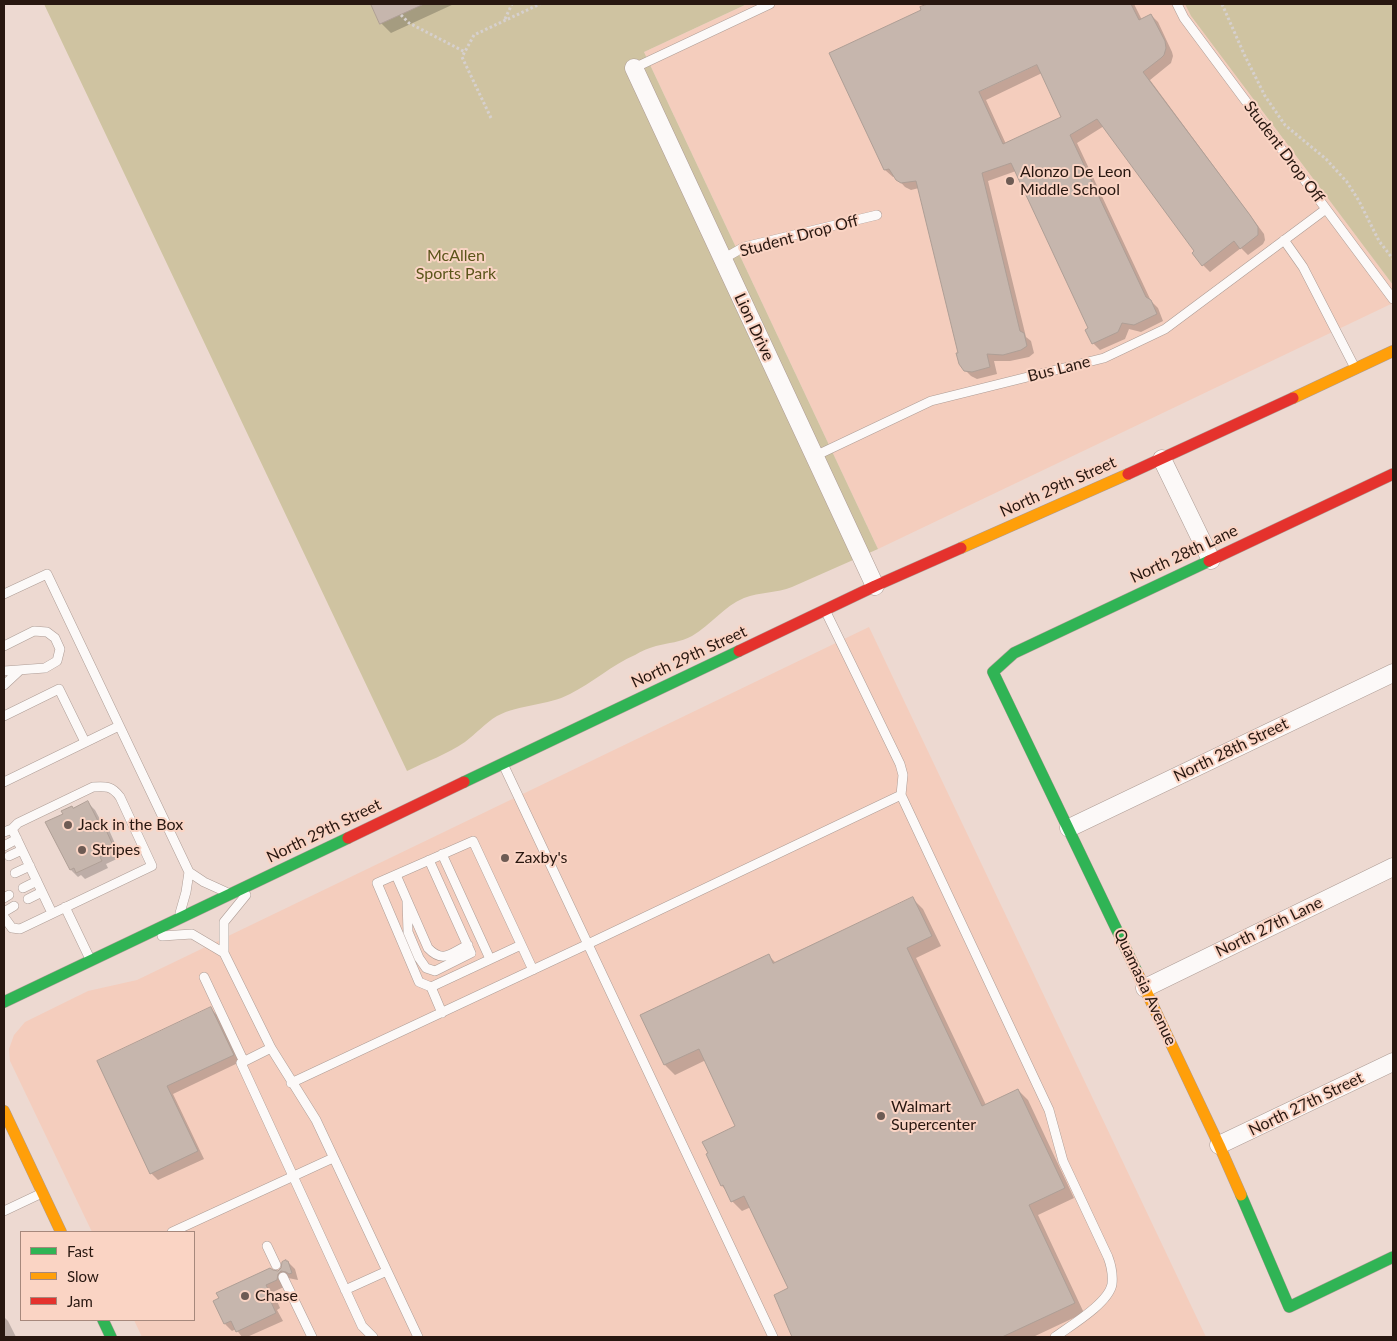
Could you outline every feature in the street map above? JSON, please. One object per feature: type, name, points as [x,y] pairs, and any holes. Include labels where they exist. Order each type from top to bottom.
[{"type":"street","name":"Lion Drive","points":[[634,68],[875,586]]},
{"type":"street","name":"North 29th Street","points":[[4,1002],[875,586],[1162,459],[1393,351]]},
{"type":"street","points":[[1162,459],[1210,560]]},
{"type":"street","name":"North 28th Lane","points":[[993,672],[1014,653],[1393,474]]},
{"type":"street","name":"Quamasia Avenue","points":[[993,672],[1219,1145],[1289,1306],[1393,1257]]},
{"type":"street","name":"North 28th Street","points":[[1069,828],[1393,673]]},
{"type":"street","name":"North 27th Lane","points":[[1145,988],[1393,867]]},
{"type":"street","name":"North 27th Street","points":[[1219,1145],[1393,1062]]},
{"type":"street","points":[[4,1111],[61,1231]]},
{"type":"street","points":[[103,1321],[111,1337]]},
{"type":"lane","points":[[634,68],[770,4]]},
{"type":"lane","name":"Student Drop Off","points":[[1177,4],[1184,18],[1393,299]]},
{"type":"lane","name":"Bus Lane","points":[[815,456],[931,401],[1104,358],[1165,329],[1326,209]]},
{"type":"lane","name":"Student Drop Off","points":[[723,259],[744,247],[877,215]]},
{"type":"lane","points":[[1284,240],[1303,266],[1355,369]]},
{"type":"lane","points":[[4,594],[47,574],[189,872],[204,882],[230,894]]},
{"type":"lane","points":[[825,610],[900,764],[903,775],[900,795],[1049,1110],[1063,1161],[1112,1269],[1112,1284],[1108,1295],[1055,1337]]},
{"type":"lane","points":[[4,646],[34,631],[47,632],[55,638],[60,649],[57,661],[45,668],[4,672]]},
{"type":"lane","points":[[4,678],[19,670]]},
{"type":"lane","points":[[4,685],[19,670]]},
{"type":"lane","points":[[4,716],[59,689],[85,742]]},
{"type":"lane","points":[[4,782],[120,726]]},
{"type":"lane","points":[[503,764],[773,1337]]},
{"type":"lane","points":[[4,917],[12,928],[20,928],[65,907],[152,866],[115,790],[105,786],[93,787],[18,823],[8,831],[16,839],[22,850],[52,913]]},
{"type":"lane","points":[[292,1082],[442,1013],[900,795]]},
{"type":"lane","points":[[4,846],[16,839]]},
{"type":"lane","points":[[442,1013],[431,988],[419,982],[376,883],[472,841],[533,970]]},
{"type":"lane","points":[[9,856],[22,850]]},
{"type":"lane","points":[[442,854],[490,959]]},
{"type":"lane","points":[[407,900],[408,932],[419,958],[426,968],[435,971],[471,953],[429,860]]},
{"type":"lane","points":[[15,873],[30,866]]},
{"type":"lane","points":[[179,918],[189,872]]},
{"type":"lane","points":[[396,875],[428,948],[435,956],[444,957],[468,945]]},
{"type":"lane","points":[[23,888],[37,881]]},
{"type":"lane","points":[[258,881],[224,922],[224,953],[271,1048],[316,1120],[418,1337]]},
{"type":"lane","points":[[28,900],[42,892]]},
{"type":"lane","points":[[4,912],[14,906]]},
{"type":"lane","points":[[65,907],[90,960]]},
{"type":"lane","points":[[139,937],[192,934],[224,953]]},
{"type":"lane","points":[[431,988],[521,945]]},
{"type":"lane","points":[[204,977],[244,1062]]},
{"type":"lane","points":[[271,1048],[241,1063],[362,1326],[373,1337]]},
{"type":"lane","points":[[174,1231],[333,1158]]},
{"type":"lane","points":[[4,1211],[43,1193]]},
{"type":"lane","points":[[267,1246],[276,1265]]},
{"type":"lane","points":[[345,1290],[387,1270]]},
{"type":"lane","points":[[283,1277],[312,1337]]},
{"type":"path","points":[[505,20],[512,4]]},
{"type":"path","points":[[491,118],[462,57],[474,35],[540,4]]},
{"type":"path","points":[[1222,4],[1265,96],[1285,125],[1326,160],[1347,182],[1393,259]]},
{"type":"path","points":[[401,15],[410,23],[465,52]]},
{"type":"shaded area","name":"Alonzo De Leon Middle School","points":[[747,4],[1185,4],[1191,16],[1393,285],[1393,303],[878,549],[644,52]]},
{"type":"shaded area","points":[[869,627],[1206,1337],[142,1337],[134,1321],[195,1321],[195,1231],[92,1231],[10,1061],[9,1049],[14,1035],[25,1022],[88,991],[137,980]]},
{"type":"green space","name":"McAllen Sports Park","points":[[44,4],[747,4],[644,52],[878,549],[792,587],[737,601],[692,636],[642,651],[578,690],[561,698],[515,709],[497,716],[458,746],[407,771]]},
{"type":"green space","points":[[1185,4],[1393,4],[1393,285],[1191,16]]},
{"type":"building","points":[[371,4],[424,4],[380,24]]},
{"type":"building","points":[[928,4],[1131,4],[1139,20],[1151,14],[1165,41],[1166,48],[1164,55],[1143,72],[1250,215],[1258,227],[1258,235],[1240,249],[1234,241],[1202,266],[1192,253],[1194,251],[1097,119],[1070,135],[1146,297],[1151,300],[1157,314],[1134,325],[1122,323],[1118,332],[1092,344],[1085,330],[1088,328],[1011,163],[982,173],[1020,331],[1024,333],[1027,346],[1021,350],[1003,355],[987,354],[990,367],[972,372],[964,371],[959,364],[956,353],[958,353],[916,181],[901,183],[896,180],[889,169],[884,170],[829,53],[921,10],[920,7]],"holes":[[[1037,65],[1061,117],[1003,144],[979,92]]]},
{"type":"building","points":[[88,801],[99,823],[102,821],[115,850],[100,857],[102,861],[76,873],[74,868],[70,870],[45,822],[63,814],[61,811]]},
{"type":"building","name":"Walmart Supercenter","points":[[913,897],[932,936],[907,948],[982,1106],[1018,1089],[1065,1188],[1029,1205],[1075,1303],[1002,1337],[792,1337],[774,1295],[788,1288],[744,1196],[731,1202],[723,1185],[721,1186],[702,1142],[735,1126],[699,1049],[664,1065],[640,1015],[769,954],[773,963]]},
{"type":"building","points":[[211,1007],[234,1055],[167,1086],[198,1151],[150,1174],[97,1061]]},
{"type":"building","name":"Chase","points":[[286,1260],[292,1273],[289,1274],[281,1271],[278,1274],[277,1280],[266,1285],[274,1301],[271,1302],[276,1313],[236,1332],[231,1321],[224,1324],[213,1301],[219,1298],[216,1293],[270,1268],[278,1271],[281,1268],[282,1262]]},
{"type":"traffic: fast","points":[[1137,972],[993,672],[1014,653],[1209,561]]},
{"type":"traffic: fast","points":[[464,782],[739,651]]},
{"type":"traffic: fast","points":[[4,1002],[348,838]]},
{"type":"traffic: fast","points":[[1241,1195],[1289,1307],[1393,1257]]},
{"type":"traffic: fast","points":[[103,1321],[111,1337]]},
{"type":"traffic: slow","points":[[1293,398],[1393,351]]},
{"type":"traffic: slow","points":[[961,548],[1128,474]]},
{"type":"traffic: slow","points":[[1137,972],[1241,1195]]},
{"type":"traffic: slow","points":[[4,1111],[61,1231]]},
{"type":"traffic: jam","points":[[1128,474],[1293,398]]},
{"type":"traffic: jam","points":[[1209,561],[1393,474]]},
{"type":"traffic: jam","points":[[739,651],[875,586],[961,548]]},
{"type":"traffic: jam","points":[[348,838],[464,782]]},
{"type":"place","name":"Alonzo De Leon Middle School","points":[[1010,181]]},
{"type":"place","name":"Jack in the Box","points":[[68,825]]},
{"type":"place","name":"Stripes","points":[[82,850]]},
{"type":"place","name":"Zaxby's","points":[[505,858]]},
{"type":"place","name":"Walmart Supercenter","points":[[881,1116]]},
{"type":"place","name":"Chase","points":[[245,1296]]}]
